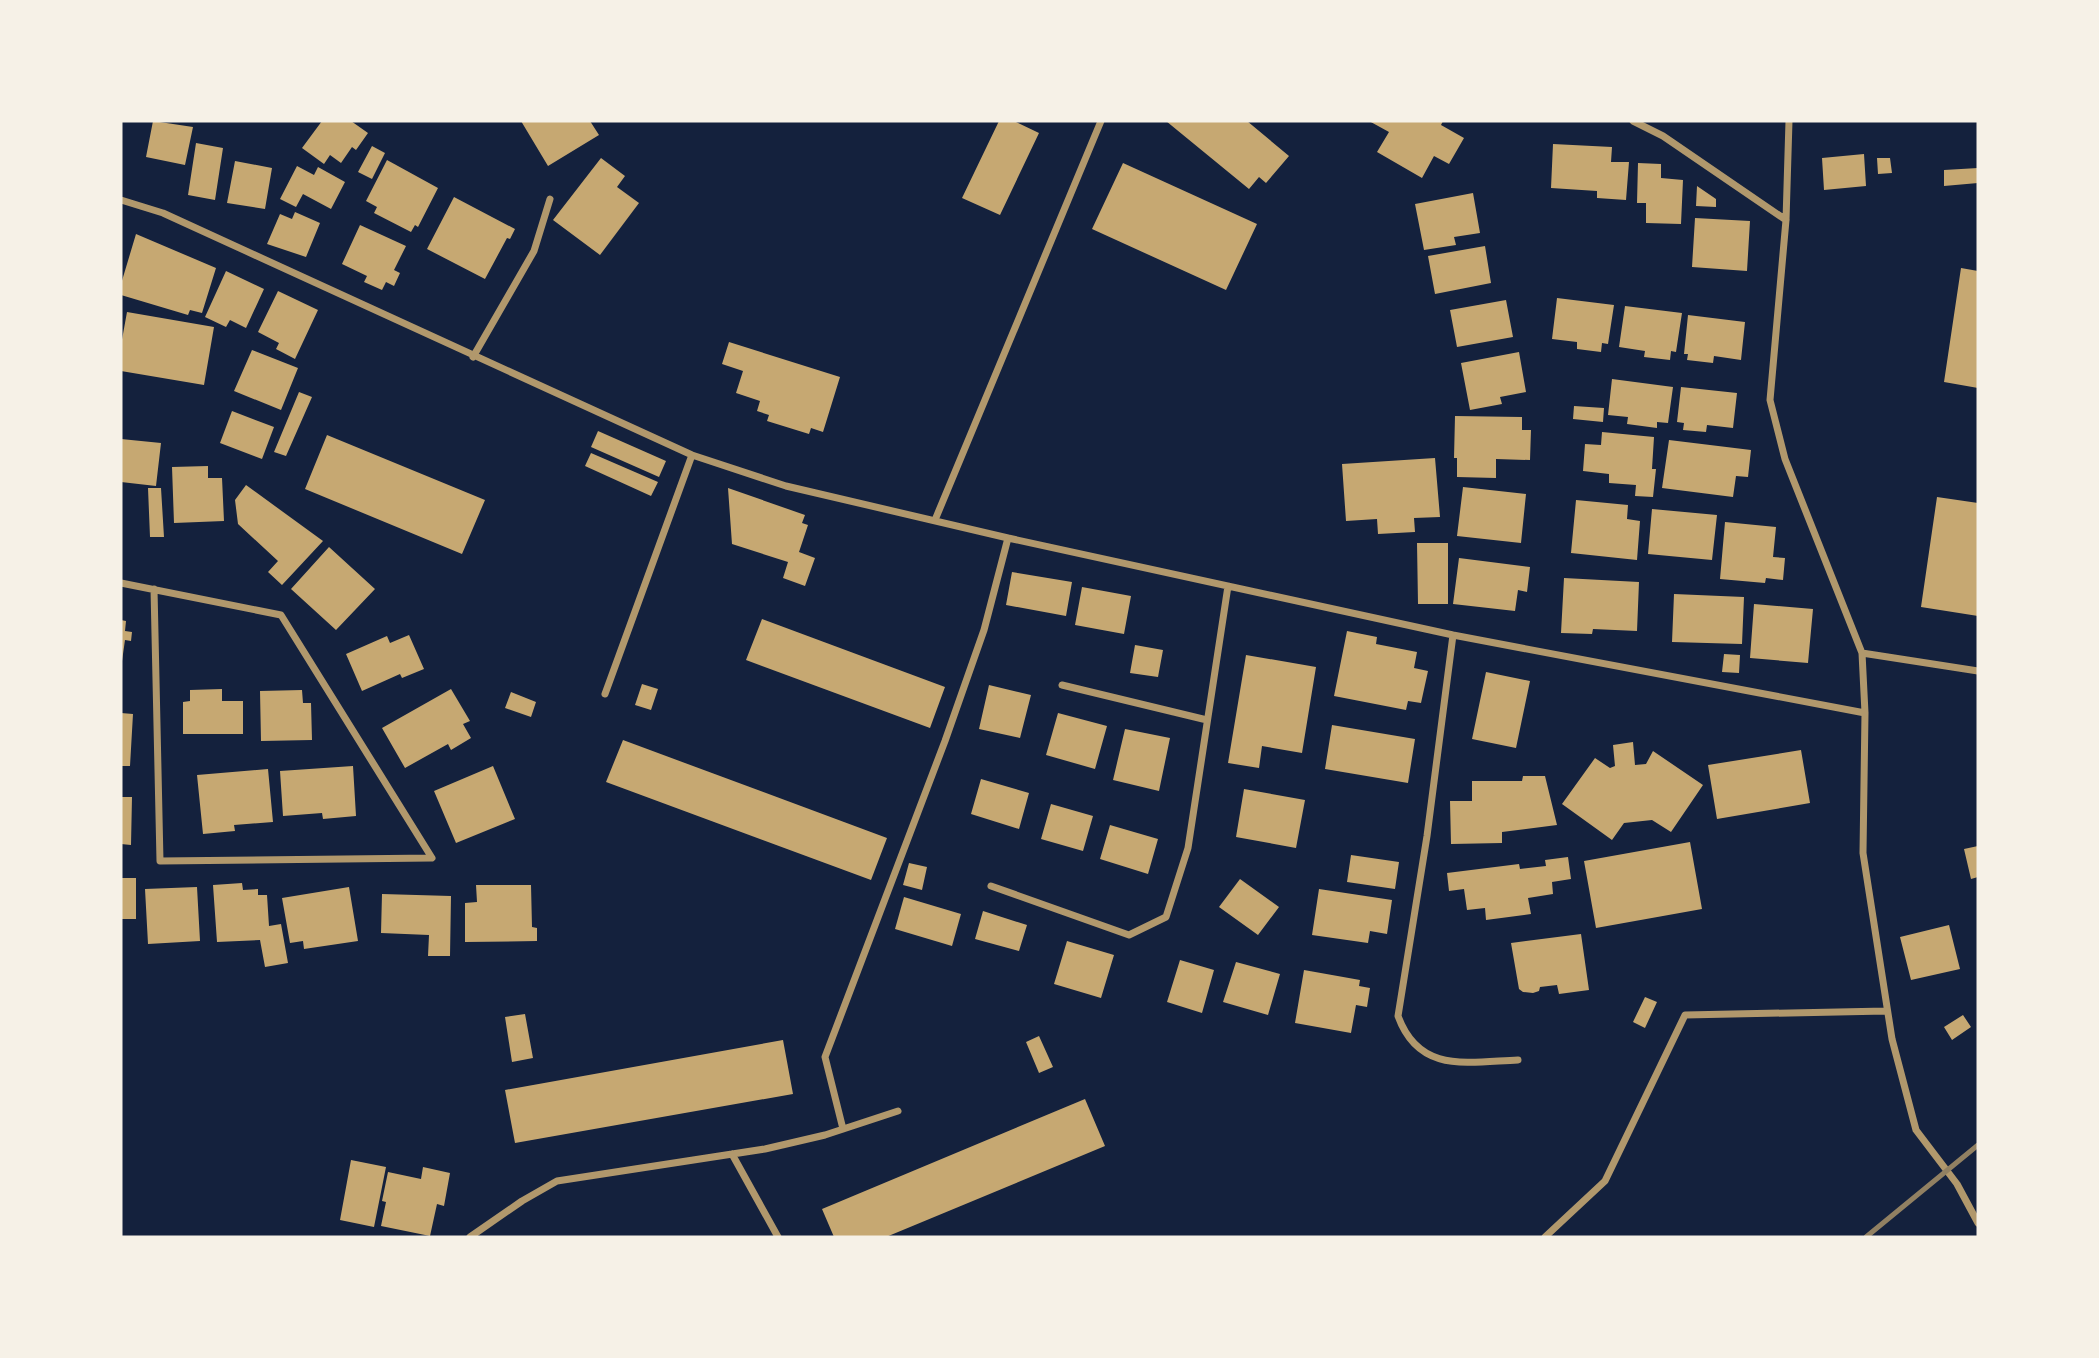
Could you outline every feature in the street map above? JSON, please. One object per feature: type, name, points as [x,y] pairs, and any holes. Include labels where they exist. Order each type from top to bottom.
[{"type":"street","points":[[935,520],[1101,121]]},
{"type":"street","points":[[1633,121],[1663,136],[1786,220]]},
{"type":"street","points":[[1789,121],[1786,220],[1770,400],[1785,459],[1862,653],[1865,713],[1863,853],[1886,1012],[1916,1130],[1957,1184],[1978,1223]]},
{"type":"street","points":[[473,357],[534,251],[550,199]]},
{"type":"street","points":[[121,200],[163,214],[692,455],[786,486],[1008,538],[1454,635],[1865,713]]},
{"type":"street","points":[[605,694],[692,455]]},
{"type":"street","points":[[843,1129],[825,1057],[945,741],[984,630],[1008,538]]},
{"type":"street","points":[[121,583],[154,589],[281,615],[432,858],[160,861],[154,589]]},
{"type":"street","points":[[991,886],[1129,934],[1166,917],[1188,848],[1228,586]]},
{"type":"street","points":[[1454,635],[1427,836],[1398,1016],[1404,1032],[1417,1048],[1448,1063],[1518,1060]]},
{"type":"street","points":[[1862,653],[1978,671]]},
{"type":"street","points":[[1062,685],[1208,720]]},
{"type":"street","points":[[1545,1237],[1605,1181],[1685,1015],[1886,1012]]},
{"type":"street","points":[[470,1237],[522,1201],[558,1181],[732,1154],[843,1129],[898,1111]]},
{"type":"street","points":[[732,1154],[778,1237]]},
{"type":"building","points":[[153,121],[193,127],[185,165],[146,157]]},
{"type":"building","points":[[322,121],[351,121],[368,133],[356,150],[352,147],[341,163],[330,155],[324,164],[302,148]]},
{"type":"building","points":[[521,121],[590,121],[599,135],[548,166]]},
{"type":"building","points":[[999,121],[1014,121],[1039,133],[1000,215],[962,198]]},
{"type":"building","points":[[1166,121],[1247,121],[1289,156],[1266,183],[1259,177],[1249,189]]},
{"type":"building","points":[[1369,121],[1443,121],[1441,125],[1464,138],[1449,164],[1434,156],[1422,178],[1377,152],[1389,132]]},
{"type":"building","points":[[196,143],[223,148],[215,200],[188,195]]},
{"type":"building","points":[[1553,144],[1612,147],[1611,162],[1629,162],[1626,200],[1597,198],[1597,191],[1551,188]]},
{"type":"building","points":[[372,146],[385,153],[372,179],[358,172]]},
{"type":"building","points":[[1864,154],[1866,186],[1824,190],[1822,158]]},
{"type":"building","points":[[601,158],[625,176],[617,187],[639,203],[600,255],[553,220]]},
{"type":"building","points":[[1877,158],[1890,158],[1892,173],[1878,174]]},
{"type":"building","points":[[387,160],[438,188],[418,227],[415,225],[411,232],[374,213],[377,207],[366,201]]},
{"type":"building","points":[[235,161],[272,168],[265,209],[227,203]]},
{"type":"building","points":[[1123,163],[1257,224],[1226,290],[1092,229]]},
{"type":"building","points":[[1638,163],[1661,164],[1661,178],[1683,180],[1681,224],[1646,223],[1646,203],[1637,203]]},
{"type":"building","points":[[297,166],[314,175],[318,167],[345,182],[331,209],[303,194],[296,207],[280,199]]},
{"type":"building","points":[[1978,168],[1978,183],[1944,186],[1944,170]]},
{"type":"building","points":[[1697,186],[1716,199],[1716,207],[1696,206]]},
{"type":"building","points":[[1473,193],[1480,233],[1454,237],[1456,245],[1424,250],[1415,204]]},
{"type":"building","points":[[454,197],[515,229],[510,239],[507,238],[485,279],[427,249]]},
{"type":"building","points":[[295,212],[320,223],[306,257],[267,244],[280,214],[292,219]]},
{"type":"building","points":[[1695,218],[1750,221],[1747,271],[1692,267]]},
{"type":"building","points":[[360,225],[406,246],[394,270],[400,273],[394,286],[386,282],[382,290],[364,282],[367,276],[342,264]]},
{"type":"building","points":[[136,234],[216,268],[202,313],[190,310],[188,315],[121,295],[121,284]]},
{"type":"building","points":[[1485,246],[1491,283],[1435,294],[1428,256]]},
{"type":"building","points":[[1961,268],[1978,271],[1978,388],[1944,382]]},
{"type":"building","points":[[226,271],[264,289],[246,328],[230,320],[226,327],[205,317]]},
{"type":"building","points":[[278,291],[318,310],[295,359],[276,349],[279,343],[258,332]]},
{"type":"building","points":[[1557,298],[1614,305],[1608,344],[1602,343],[1601,352],[1577,349],[1577,342],[1552,339]]},
{"type":"building","points":[[1506,300],[1513,337],[1457,347],[1450,310]]},
{"type":"building","points":[[1625,306],[1682,313],[1676,352],[1671,351],[1670,360],[1644,357],[1645,351],[1619,347]]},
{"type":"building","points":[[127,312],[214,327],[204,385],[121,371],[121,345]]},
{"type":"building","points":[[1688,315],[1745,322],[1741,360],[1714,356],[1713,363],[1687,360],[1688,354],[1684,354]]},
{"type":"building","points":[[729,342],[840,377],[823,432],[811,428],[809,434],[767,421],[769,415],[757,411],[760,401],[736,393],[743,371],[722,364]]},
{"type":"building","points":[[252,350],[298,368],[281,410],[234,391]]},
{"type":"building","points":[[1519,352],[1526,392],[1500,397],[1502,404],[1470,410],[1461,363]]},
{"type":"building","points":[[1612,379],[1673,387],[1668,423],[1657,422],[1657,428],[1627,424],[1628,417],[1608,415]]},
{"type":"building","points":[[1681,387],[1737,393],[1733,428],[1707,425],[1706,432],[1683,430],[1684,423],[1677,422]]},
{"type":"building","points":[[299,392],[312,397],[286,456],[274,452]]},
{"type":"building","points":[[1574,406],[1604,408],[1603,422],[1573,419]]},
{"type":"building","points":[[232,411],[274,427],[262,459],[220,443]]},
{"type":"building","points":[[1455,416],[1522,417],[1522,430],[1531,430],[1530,460],[1496,459],[1496,478],[1457,477],[1457,458],[1454,458]]},
{"type":"building","points":[[598,431],[666,461],[659,477],[591,447]]},
{"type":"building","points":[[1602,432],[1654,437],[1652,469],[1656,469],[1653,497],[1635,496],[1636,485],[1609,483],[1609,474],[1583,471],[1585,444],[1601,445]]},
{"type":"building","points":[[327,435],[485,500],[462,554],[305,489]]},
{"type":"building","points":[[121,439],[161,443],[156,486],[121,482]]},
{"type":"building","points":[[1669,440],[1751,450],[1748,477],[1736,476],[1733,497],[1662,488]]},
{"type":"building","points":[[591,453],[658,482],[651,496],[585,466]]},
{"type":"building","points":[[1435,458],[1440,517],[1414,518],[1415,532],[1378,534],[1377,519],[1346,521],[1342,464]]},
{"type":"building","points":[[208,466],[208,478],[222,478],[224,521],[174,523],[172,467]]},
{"type":"building","points":[[246,485],[323,541],[282,585],[268,572],[278,561],[238,524],[235,500]]},
{"type":"building","points":[[1463,487],[1526,494],[1521,543],[1457,536]]},
{"type":"building","points":[[148,488],[161,488],[164,537],[150,537]]},
{"type":"building","points":[[728,488],[805,515],[802,523],[808,525],[799,552],[815,558],[805,586],[783,578],[788,562],[732,544]]},
{"type":"building","points":[[1937,497],[1978,503],[1978,616],[1921,607]]},
{"type":"building","points":[[1576,500],[1628,505],[1627,519],[1640,521],[1637,560],[1571,553]]},
{"type":"building","points":[[1652,509],[1717,515],[1712,560],[1648,554]]},
{"type":"building","points":[[1725,522],[1776,527],[1773,557],[1785,558],[1783,580],[1766,578],[1765,583],[1720,579]]},
{"type":"building","points":[[1417,543],[1448,543],[1448,604],[1418,604]]},
{"type":"building","points":[[329,547],[375,589],[336,630],[291,589]]},
{"type":"building","points":[[1459,558],[1530,567],[1527,592],[1518,590],[1515,611],[1453,604]]},
{"type":"building","points":[[1012,572],[1072,582],[1066,616],[1006,605]]},
{"type":"building","points":[[1564,578],[1639,582],[1637,631],[1593,629],[1592,634],[1561,633]]},
{"type":"building","points":[[1082,587],[1131,596],[1124,634],[1075,625]]},
{"type":"building","points":[[1674,594],[1744,597],[1742,644],[1672,642]]},
{"type":"building","points":[[1754,604],[1813,609],[1808,663],[1750,658]]},
{"type":"building","points":[[762,619],[945,687],[930,728],[746,660]]},
{"type":"building","points":[[121,620],[126,621],[125,631],[132,632],[131,641],[125,640],[122,661]]},
{"type":"building","points":[[1347,631],[1377,637],[1376,644],[1417,652],[1414,668],[1428,671],[1421,703],[1408,701],[1406,710],[1334,696]]},
{"type":"building","points":[[409,635],[424,669],[402,678],[400,674],[362,691],[346,654],[387,636],[390,643]]},
{"type":"building","points":[[1135,645],[1163,650],[1158,677],[1130,673]]},
{"type":"building","points":[[1724,654],[1740,655],[1739,673],[1722,672]]},
{"type":"building","points":[[1246,655],[1316,667],[1302,753],[1262,746],[1259,768],[1228,763]]},
{"type":"building","points":[[1486,672],[1530,681],[1516,748],[1472,739]]},
{"type":"building","points":[[642,684],[658,689],[651,710],[635,705]]},
{"type":"building","points":[[989,685],[1031,695],[1020,738],[979,729]]},
{"type":"building","points":[[222,689],[222,701],[243,701],[243,734],[183,734],[183,702],[190,701],[190,690]]},
{"type":"building","points":[[451,689],[470,721],[463,724],[471,738],[451,750],[448,744],[405,768],[382,728]]},
{"type":"building","points":[[302,690],[303,703],[311,703],[312,740],[261,741],[260,691]]},
{"type":"building","points":[[511,692],[536,702],[531,717],[505,708]]},
{"type":"building","points":[[121,713],[133,714],[130,766],[121,766]]},
{"type":"building","points":[[1058,713],[1107,726],[1095,769],[1046,755]]},
{"type":"building","points":[[1332,725],[1415,739],[1408,783],[1325,769]]},
{"type":"building","points":[[1125,729],[1170,738],[1159,791],[1113,780]]},
{"type":"building","points":[[623,740],[887,838],[871,880],[606,782]]},
{"type":"building","points":[[1633,742],[1635,765],[1646,764],[1653,751],[1703,785],[1671,832],[1652,820],[1624,823],[1612,840],[1562,804],[1595,758],[1610,768],[1615,766],[1613,745]]},
{"type":"building","points":[[1801,750],[1810,803],[1717,819],[1708,765]]},
{"type":"building","points":[[353,766],[356,816],[323,819],[322,813],[283,816],[280,771]]},
{"type":"building","points":[[493,766],[515,819],[456,843],[434,791]]},
{"type":"building","points":[[268,769],[273,822],[234,825],[235,831],[203,834],[197,775]]},
{"type":"building","points":[[1523,776],[1545,776],[1557,825],[1502,832],[1502,843],[1451,844],[1450,801],[1472,801],[1472,781],[1522,781]]},
{"type":"building","points":[[981,779],[1029,793],[1019,829],[971,814]]},
{"type":"building","points":[[1244,789],[1305,800],[1296,848],[1236,837]]},
{"type":"building","points":[[121,797],[132,797],[131,845],[121,844]]},
{"type":"building","points":[[1051,804],[1093,816],[1083,851],[1041,839]]},
{"type":"building","points":[[1110,825],[1158,839],[1148,874],[1100,859]]},
{"type":"building","points":[[1690,842],[1702,909],[1596,928],[1584,861]]},
{"type":"building","points":[[1978,846],[1978,877],[1971,879],[1964,849]]},
{"type":"building","points":[[1351,855],[1399,862],[1395,889],[1347,882]]},
{"type":"building","points":[[1568,857],[1571,879],[1552,882],[1553,894],[1528,898],[1531,914],[1486,920],[1485,908],[1467,910],[1464,889],[1449,891],[1447,873],[1519,864],[1520,869],[1546,866],[1545,860]]},
{"type":"building","points":[[909,863],[927,867],[922,890],[903,885]]},
{"type":"building","points":[[121,878],[136,878],[136,919],[121,919]]},
{"type":"building","points":[[1240,879],[1279,907],[1258,935],[1219,907]]},
{"type":"building","points":[[242,883],[243,890],[258,889],[258,895],[267,895],[269,926],[281,924],[288,963],[265,967],[260,940],[217,942],[213,885]]},
{"type":"building","points":[[476,885],[531,885],[532,927],[537,928],[537,941],[465,942],[465,903],[477,902]]},
{"type":"building","points":[[197,887],[200,941],[148,944],[145,889]]},
{"type":"building","points":[[349,887],[358,941],[304,949],[303,941],[290,943],[282,898]]},
{"type":"building","points":[[1319,889],[1392,900],[1387,934],[1370,931],[1368,943],[1312,935]]},
{"type":"building","points":[[382,894],[451,896],[450,956],[428,956],[429,935],[381,933]]},
{"type":"building","points":[[904,897],[961,914],[952,946],[895,929]]},
{"type":"building","points":[[983,911],[1027,925],[1019,951],[975,939]]},
{"type":"building","points":[[1949,925],[1960,969],[1911,980],[1900,937]]},
{"type":"building","points":[[1581,934],[1589,990],[1559,994],[1557,985],[1540,987],[1539,991],[1533,993],[1519,989],[1511,943]]},
{"type":"building","points":[[1067,941],[1114,955],[1101,998],[1054,984]]},
{"type":"building","points":[[1180,960],[1214,970],[1202,1013],[1167,1002]]},
{"type":"building","points":[[1236,962],[1280,974],[1268,1015],[1223,1002]]},
{"type":"building","points":[[1304,970],[1360,980],[1359,986],[1370,988],[1367,1007],[1356,1005],[1351,1033],[1295,1023]]},
{"type":"building","points":[[1645,997],[1657,1002],[1645,1028],[1633,1022]]},
{"type":"building","points":[[525,1014],[533,1058],[512,1062],[505,1017]]},
{"type":"building","points":[[1963,1015],[1971,1027],[1952,1040],[1944,1027]]},
{"type":"building","points":[[1039,1036],[1053,1067],[1039,1073],[1026,1042]]},
{"type":"building","points":[[783,1040],[793,1094],[515,1143],[505,1090]]},
{"type":"building","points":[[1085,1099],[1105,1146],[886,1237],[834,1237],[822,1209]]},
{"type":"building","points":[[351,1160],[386,1167],[374,1227],[340,1220]]},
{"type":"building","points":[[423,1167],[450,1173],[444,1206],[437,1204],[430,1236],[381,1226],[386,1202],[382,1201],[388,1172],[421,1179]]},
{"type":"railway","points":[[1866,1237],[1978,1145]]}]
